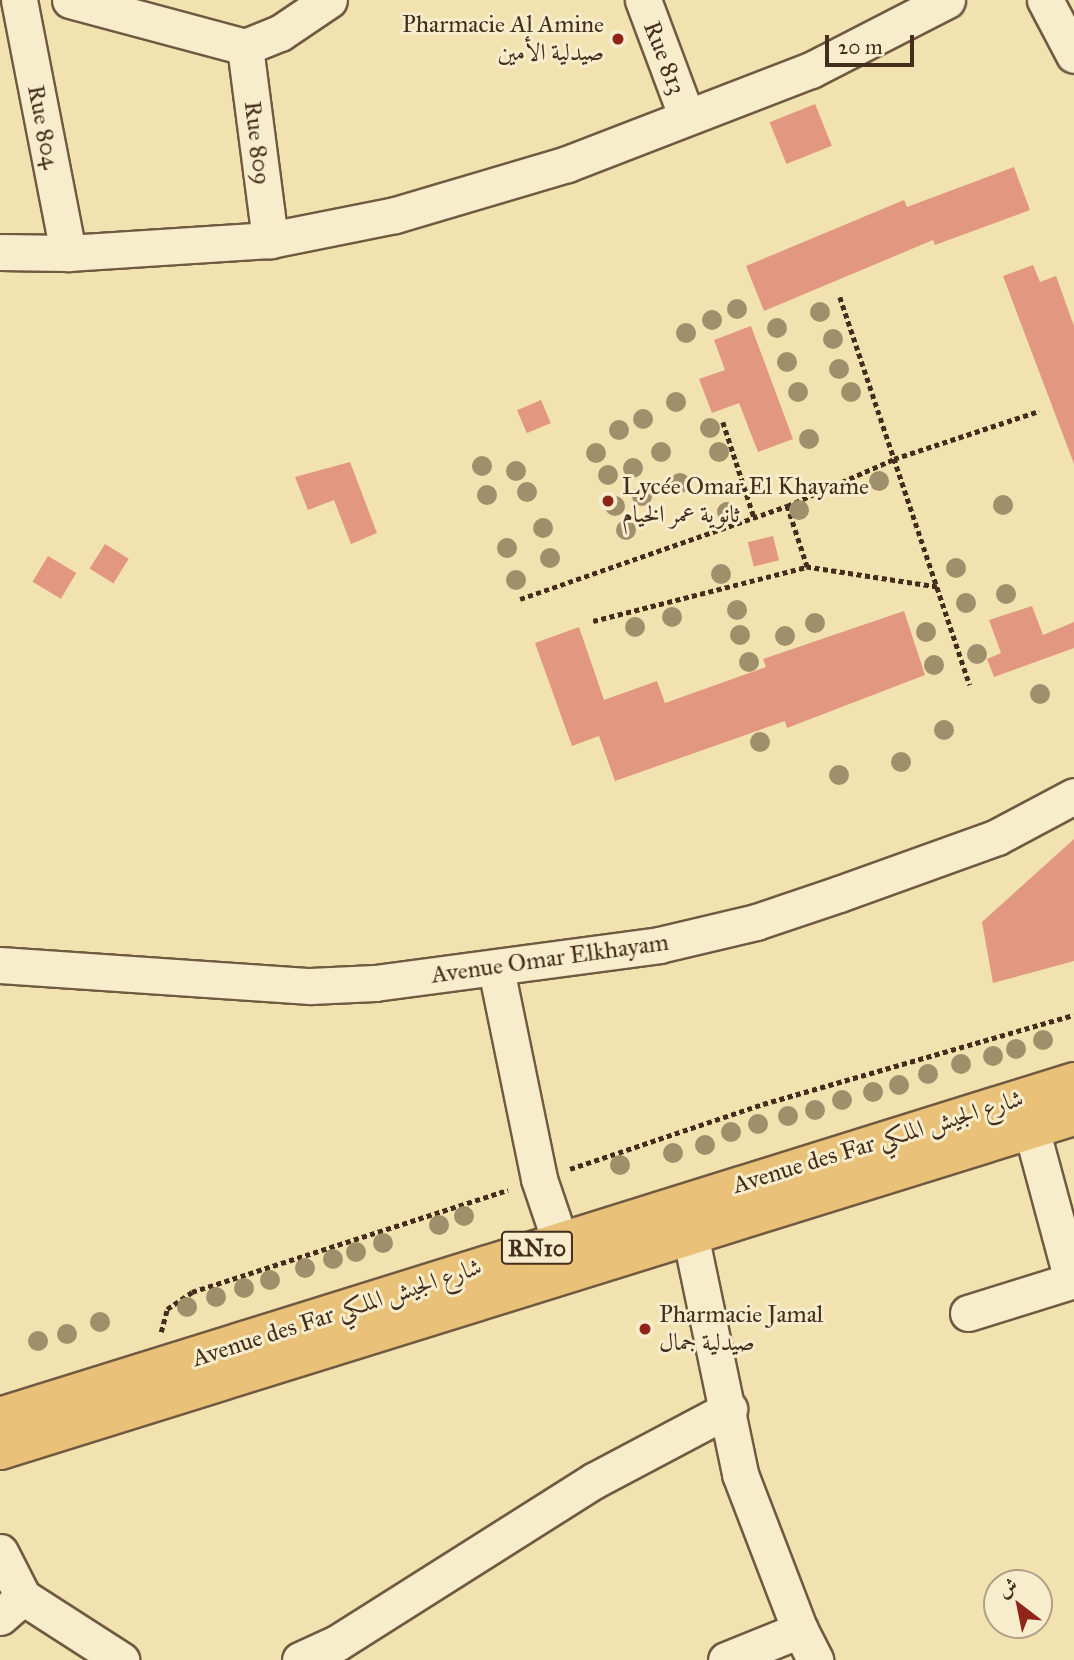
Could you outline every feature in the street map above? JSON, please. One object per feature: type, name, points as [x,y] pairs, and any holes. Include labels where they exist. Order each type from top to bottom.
[{"type":"main road","name":"Avenue des Far شارع الجيش الملكي","points":[[0,1417],[1074,1082]]},
{"type":"main road","name":"Avenue des Far شارع الجيش الملكي","points":[[0,1450],[1074,1116]]},
{"type":"street","name":"Rue 804","points":[[19,0],[14,55],[68,253]]},
{"type":"street","points":[[70,0],[245,47],[280,33],[329,0]]},
{"type":"street","name":"Rue 813","points":[[643,0],[686,115]]},
{"type":"street","points":[[0,252],[68,253],[270,240],[395,215],[567,164],[686,115],[810,70],[947,0]]},
{"type":"street","points":[[1045,0],[1074,55]]},
{"type":"street","name":"Rue 809","points":[[245,47],[270,240]]},
{"type":"street","name":"Avenue Omar Elkhayam","points":[[0,965],[310,986],[496,969],[659,945],[756,922],[997,837],[1074,796]]},
{"type":"street","points":[[496,969],[539,1179],[560,1241]]},
{"type":"street","points":[[968,1313],[1073,1280],[1031,1128]]},
{"type":"street","points":[[690,1234],[729,1409],[740,1474],[808,1645],[726,1660]]},
{"type":"street","points":[[300,1660],[357,1648],[584,1487],[674,1434],[729,1409]]},
{"type":"street","points":[[0,1552],[11,1607],[121,1660]]},
{"type":"path","points":[[840,297],[970,685]]},
{"type":"path","points":[[520,599],[787,506],[894,459],[1040,411]]},
{"type":"path","points":[[723,422],[754,517]]},
{"type":"path","points":[[787,506],[807,567]]},
{"type":"path","points":[[593,621],[807,567],[937,587]]},
{"type":"path","points":[[164,1368],[161,1326],[167,1309],[192,1292],[763,1104],[1074,1015]]},
{"type":"building","points":[[815,104],[832,146],[786,164],[770,122]]},
{"type":"building","points":[[1014,167],[1030,210],[935,245],[933,240],[764,311],[746,266],[904,200],[907,207]]},
{"type":"building","points":[[1033,265],[1040,282],[1056,276],[1074,326],[1074,464],[1003,276]]},
{"type":"building","points":[[751,326],[793,439],[758,452],[739,403],[712,413],[699,379],[725,370],[714,340]]},
{"type":"building","points":[[541,400],[551,423],[527,433],[517,410]]},
{"type":"building","points":[[350,462],[377,533],[351,544],[334,500],[308,510],[295,477]]},
{"type":"building","points":[[773,536],[779,560],[754,567],[748,542]]},
{"type":"building","points":[[105,544],[129,559],[113,583],[90,569]]},
{"type":"building","points":[[48,556],[76,573],[61,599],[33,582]]},
{"type":"building","points":[[1032,606],[1043,635],[1074,622],[1074,648],[994,677],[987,659],[1001,653],[989,620]]},
{"type":"building","points":[[904,611],[925,675],[787,728],[785,721],[615,781],[599,736],[572,746],[535,643],[579,627],[604,700],[657,681],[665,703],[766,667],[763,659]]},
{"type":"building","points":[[1074,839],[1074,961],[993,983],[982,922]]},
{"type":"place","name":"Pharmacie Al Amine صيدلية الأمين","points":[[618,39]]},
{"type":"place","name":"Lycée Omar El Khayame ثانوية عمر الخيام","points":[[608,501]]},
{"type":"place","name":"Pharmacie Jamal صيدلية جمال","points":[[645,1329]]}]
